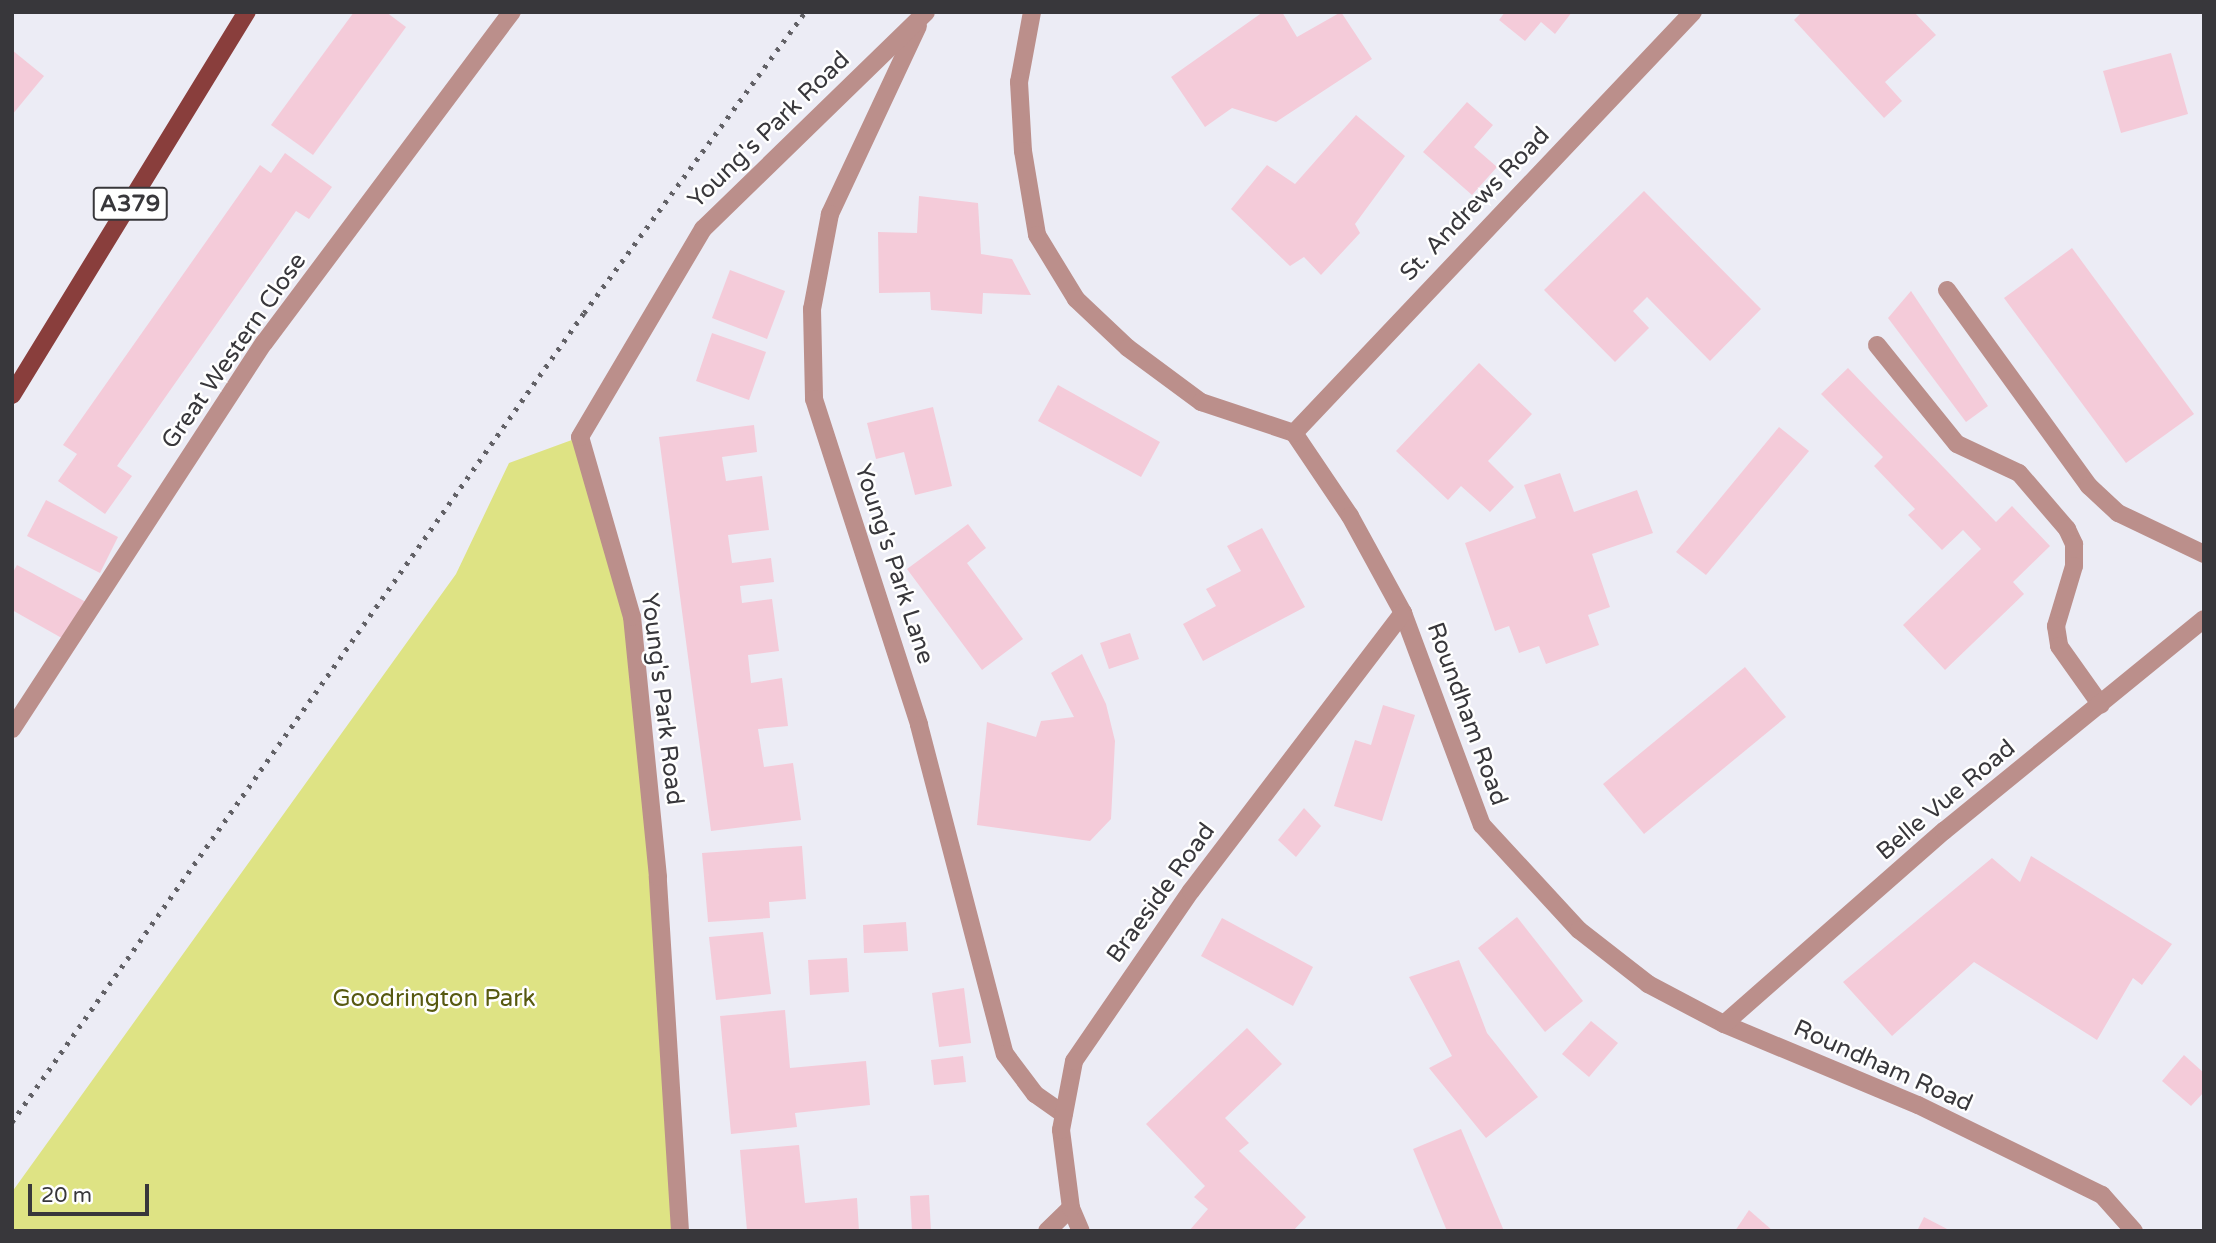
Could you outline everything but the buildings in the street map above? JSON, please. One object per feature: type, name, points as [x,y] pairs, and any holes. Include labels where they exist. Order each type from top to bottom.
[{"type":"main road","name":"A379","points":[[12,395],[247,12]]},
{"type":"street","name":"Great Western Close","points":[[12,729],[264,343],[512,12]]},
{"type":"street","points":[[1032,12],[1019,82],[1023,151],[1037,234],[1076,299],[1128,348],[1201,402],[1294,433]]},
{"type":"street","name":"St. Andrews Road","points":[[1294,433],[1693,12]]},
{"type":"street","name":"Young's Park Lane","points":[[924,14],[830,214],[812,309],[814,399],[919,725],[1005,1054],[1035,1094],[1064,1114]]},
{"type":"street","name":"Young's Park Road","points":[[680,1231],[658,877],[632,617],[580,437],[703,229],[924,14]]},
{"type":"street","points":[[1947,290],[2089,486],[2118,513],[2204,554]]},
{"type":"street","points":[[1877,345],[1957,444],[2019,473],[2067,529],[2074,544],[2074,566],[2056,626],[2059,646],[2101,705]]},
{"type":"street","name":"Roundham Road","points":[[1294,433],[1350,516],[1404,613],[1482,825],[1579,930],[1648,984],[1724,1024],[1918,1105],[2102,1195],[2134,1231]]},
{"type":"street","name":"Braeside Road","points":[[1081,1231],[1071,1208],[1062,1154],[1064,1114],[1074,1061],[1114,999],[1404,613]]},
{"type":"street","name":"Belle Vue Road","points":[[1724,1024],[1944,831],[2204,619]]},
{"type":"street","points":[[1047,1231],[1071,1208]]},
{"type":"green space","name":"Goodrington Park","points":[[580,437],[632,617],[680,1231],[12,1231],[12,1192],[456,574],[509,463]]},
{"type":"railway","points":[[12,1122],[584,313],[805,12]]}]
